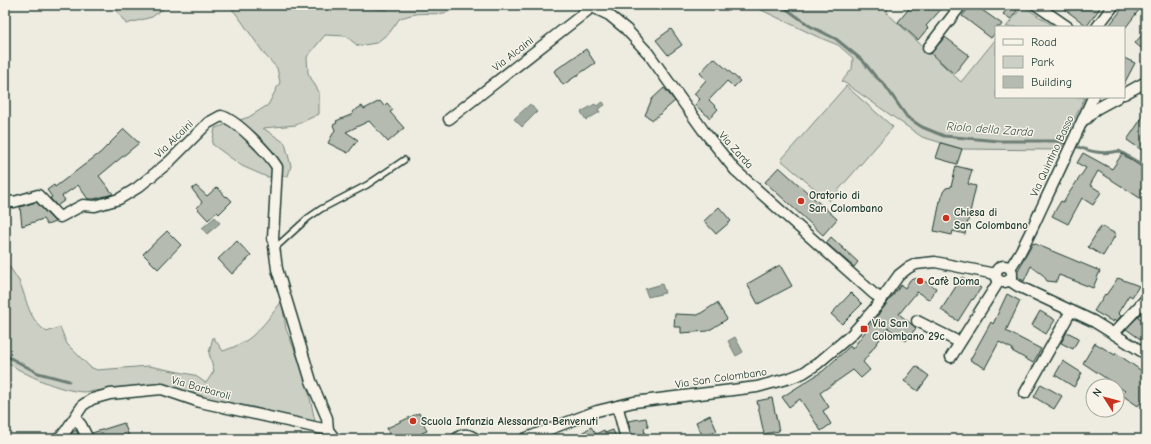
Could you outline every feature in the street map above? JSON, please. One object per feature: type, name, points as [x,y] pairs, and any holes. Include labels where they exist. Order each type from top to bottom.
[{"type":"street","points":[[928,48],[961,5]]},
{"type":"street","points":[[1036,5],[1067,26]]},
{"type":"street","points":[[1098,26],[1114,5]]},
{"type":"street","name":"Via Alcaini","points":[[449,119],[590,6]]},
{"type":"street","name":"Via Zarda","points":[[590,6],[610,15],[626,29],[648,54],[734,170],[874,294],[882,299]]},
{"type":"street","points":[[1125,93],[1146,82]]},
{"type":"street","name":"Via Quintino Basso","points":[[1001,278],[1012,276],[1010,268],[1032,228],[1093,98]]},
{"type":"street","points":[[1081,125],[1103,100],[1113,98]]},
{"type":"street","name":"Via Alcaini","points":[[58,216],[83,205],[95,206],[119,199],[137,188],[169,162],[208,123],[221,116],[232,120],[255,141],[277,167],[273,238],[277,269],[311,381],[327,418],[328,430],[335,439]]},
{"type":"street","points":[[5,201],[14,202],[38,196],[58,216],[70,203]]},
{"type":"street","name":"Via San Colombano","points":[[524,439],[597,411],[634,402],[757,387],[803,373],[817,364],[860,326],[899,275],[916,264],[925,262],[935,262],[1001,278],[1093,321],[1146,354]]},
{"type":"street","points":[[951,357],[1001,278],[996,269],[1005,265],[1010,268]]},
{"type":"street","points":[[1114,333],[1146,299]]},
{"type":"street","points":[[1025,393],[1071,311]]},
{"type":"street","points":[[917,321],[960,342]]},
{"type":"street","name":"Via Barbaroli","points":[[58,439],[65,432],[83,405],[92,398],[110,394],[162,389],[200,402],[328,430]]},
{"type":"street","points":[[618,406],[626,439]]},
{"type":"street","points":[[75,418],[81,425],[88,439]]},
{"type":"lane","points":[[275,249],[308,218],[367,185],[404,160]]},
{"type":"lane","points":[[453,439],[460,432],[471,433],[480,439]]},
{"type":"green space","points":[[113,5],[168,5],[152,17],[126,24]]},
{"type":"green space","points":[[229,5],[273,5],[281,7],[286,5],[369,5],[370,8],[387,10],[390,5],[459,5],[449,12],[438,14],[416,14],[400,18],[390,32],[376,43],[358,46],[346,36],[325,35],[307,57],[308,73],[319,92],[319,114],[296,125],[263,128],[285,143],[291,166],[288,176],[267,177],[242,166],[212,144],[215,128],[249,117],[268,105],[280,82],[277,68],[265,55]]},
{"type":"green space","points":[[751,5],[888,5],[887,13],[961,82],[995,40],[995,98],[1085,98],[1060,150],[962,149],[922,137],[842,81],[852,69],[853,58],[838,45]]},
{"type":"green space","points":[[1023,6],[1053,26],[1007,26]]},
{"type":"green space","points":[[846,86],[893,127],[829,201],[781,160]]},
{"type":"green space","points":[[5,263],[7,263],[19,281],[29,309],[40,327],[47,332],[60,327],[67,344],[90,367],[97,370],[149,366],[194,375],[206,383],[214,371],[209,353],[213,337],[223,351],[234,347],[251,337],[260,329],[282,301],[286,329],[305,375],[315,421],[302,420],[158,385],[84,392],[75,391],[64,389],[22,372],[5,361]]},
{"type":"shaded area","points":[[603,102],[605,105],[598,109],[600,112],[586,120],[581,112],[595,104],[597,106]]},
{"type":"shaded area","points":[[530,104],[537,112],[522,127],[514,119]]},
{"type":"shaded area","points":[[215,217],[220,223],[207,234],[202,228]]},
{"type":"shaded area","points":[[662,284],[665,293],[648,297],[645,289]]},
{"type":"shaded area","points":[[735,337],[743,352],[736,356],[728,341]]},
{"type":"building","points":[[912,5],[945,5],[926,26],[928,28],[918,40],[898,22]]},
{"type":"building","points":[[971,5],[985,5],[982,10],[1002,24],[1001,26],[995,26],[995,33],[991,38],[962,16]]},
{"type":"building","points":[[1010,5],[1021,5],[1011,19],[1003,14]]},
{"type":"building","points":[[1059,5],[1102,5],[1087,26]]},
{"type":"building","points":[[1125,5],[1133,5],[1139,10],[1126,27],[1109,26]]},
{"type":"building","points":[[671,29],[682,45],[668,55],[656,40]]},
{"type":"building","points":[[1146,30],[1146,52],[1135,43]]},
{"type":"building","points":[[945,37],[969,55],[954,74],[931,53]]},
{"type":"building","points":[[586,49],[595,63],[563,85],[554,71]]},
{"type":"building","points":[[714,58],[740,81],[734,87],[727,81],[709,100],[718,109],[710,118],[695,105],[700,99],[694,94],[706,80],[700,73]]},
{"type":"building","points":[[1125,58],[1135,63],[1125,82]]},
{"type":"building","points":[[664,88],[675,101],[653,120],[645,115],[652,99]]},
{"type":"building","points":[[380,101],[384,106],[387,103],[393,110],[390,112],[404,128],[388,142],[369,121],[346,132],[358,140],[348,153],[328,143],[335,130],[333,125],[337,123],[336,121],[353,114],[352,112],[362,106],[364,109]]},
{"type":"building","points":[[1146,112],[1146,153],[1127,140]]},
{"type":"building","points":[[124,129],[139,143],[99,176],[113,194],[88,199],[78,185],[62,196],[65,200],[57,206],[50,198],[52,197],[47,190],[54,185],[55,187],[100,153]]},
{"type":"building","points":[[941,143],[962,149],[957,164],[936,158]]},
{"type":"building","points":[[1083,153],[1112,169],[1122,154],[1146,170],[1146,202],[1098,171],[1090,185],[1101,192],[1093,205],[1082,198],[1068,224],[1052,216],[1061,201],[1063,202],[1086,168],[1077,163]]},
{"type":"building","points":[[956,166],[972,170],[968,184],[976,186],[965,234],[953,231],[952,235],[934,231],[943,192],[946,188],[951,187]]},
{"type":"building","name":"Oratorio di San Colombano","points":[[779,167],[837,219],[823,235],[765,182]]},
{"type":"building","points":[[196,186],[207,196],[217,187],[232,201],[219,214],[217,212],[208,220],[197,208],[202,202],[192,189]]},
{"type":"building","points":[[36,202],[55,222],[47,225],[43,219],[22,226],[20,207]]},
{"type":"building","points":[[719,207],[731,221],[716,234],[704,221]]},
{"type":"building","points":[[1101,226],[1116,234],[1103,256],[1088,247]]},
{"type":"building","points":[[167,231],[181,245],[158,269],[143,254]]},
{"type":"building","points":[[831,237],[858,262],[854,267],[826,243]]},
{"type":"building","points":[[237,241],[251,256],[232,274],[218,259]]},
{"type":"building","points":[[1033,243],[1100,271],[1093,288],[1059,275],[1056,282],[1047,281],[1043,275],[1031,266],[1024,281],[1018,277],[1016,274]]},
{"type":"building","points":[[780,265],[792,286],[758,304],[747,284]]},
{"type":"building","points":[[962,277],[981,288],[958,321],[941,310]]},
{"type":"building","points":[[919,278],[936,288],[930,300],[917,292],[899,314],[916,328],[906,341],[888,328],[863,362],[870,370],[861,378],[853,370],[820,393],[829,407],[823,411],[831,424],[821,431],[800,399],[789,407],[782,397],[823,371],[850,346],[852,349],[901,285],[905,288],[910,280]]},
{"type":"building","points":[[1118,278],[1139,286],[1132,297],[1129,295],[1118,313],[1121,316],[1116,322],[1114,320],[1113,322],[1094,311]]},
{"type":"building","points":[[851,293],[862,304],[842,324],[831,314]]},
{"type":"building","points":[[1007,294],[1020,301],[1006,331],[1041,349],[1033,363],[1012,351],[1013,349],[999,342],[985,368],[970,360],[991,322],[993,324]]},
{"type":"building","points":[[717,303],[727,319],[708,331],[681,333],[681,327],[674,327],[675,314],[698,315]]},
{"type":"building","points":[[1040,311],[1055,320],[1046,334],[1032,325]]},
{"type":"building","points":[[1138,317],[1146,322],[1146,343],[1126,329]]},
{"type":"building","points":[[1067,332],[1079,338],[1073,349],[1061,343]]},
{"type":"building","points":[[1095,343],[1115,355],[1116,353],[1146,374],[1146,395],[1138,406],[1125,397],[1125,378],[1106,378],[1083,363]]},
{"type":"building","points":[[1063,361],[1082,373],[1074,387],[1055,375]]},
{"type":"building","points":[[916,366],[929,376],[918,391],[904,381]]},
{"type":"building","points":[[1041,384],[1062,396],[1054,409],[1034,397]]},
{"type":"building","points":[[772,398],[779,431],[764,434],[757,401]]},
{"type":"building","name":"Scuola Infanzia Alessandra Benvenuti","points":[[419,413],[427,431],[422,433],[425,439],[391,439],[387,428]]},
{"type":"building","points":[[710,415],[717,431],[703,437],[696,422]]},
{"type":"building","points":[[646,418],[648,427],[644,428],[645,435],[632,436],[628,421]]},
{"type":"building","points":[[124,423],[130,439],[94,439],[92,433]]},
{"type":"building","points":[[591,427],[596,434],[604,430],[605,433],[613,430],[617,439],[584,439],[580,434]]},
{"type":"building","points":[[76,430],[81,439],[67,439],[72,433]]},
{"type":"waterway","name":"Riolo della Zarda","points":[[781,5],[810,26],[836,39],[863,61],[875,76],[884,84],[907,117],[922,127],[944,136],[999,141],[1056,141],[1093,152],[1101,153],[1119,151],[1146,167]]},
{"type":"waterway","points":[[5,355],[38,373],[69,381]]},
{"type":"place","name":"Oratorio di San Colombano","points":[[801,201]]},
{"type":"place","name":"Chiesa di San Colombano","points":[[946,218]]},
{"type":"place","name":"Cafè Doma","points":[[920,281]]},
{"type":"place","name":"Via San Colombano 29c","points":[[864,329]]},
{"type":"place","name":"Scuola Infanzia Alessandra Benvenuti","points":[[413,421]]}]
